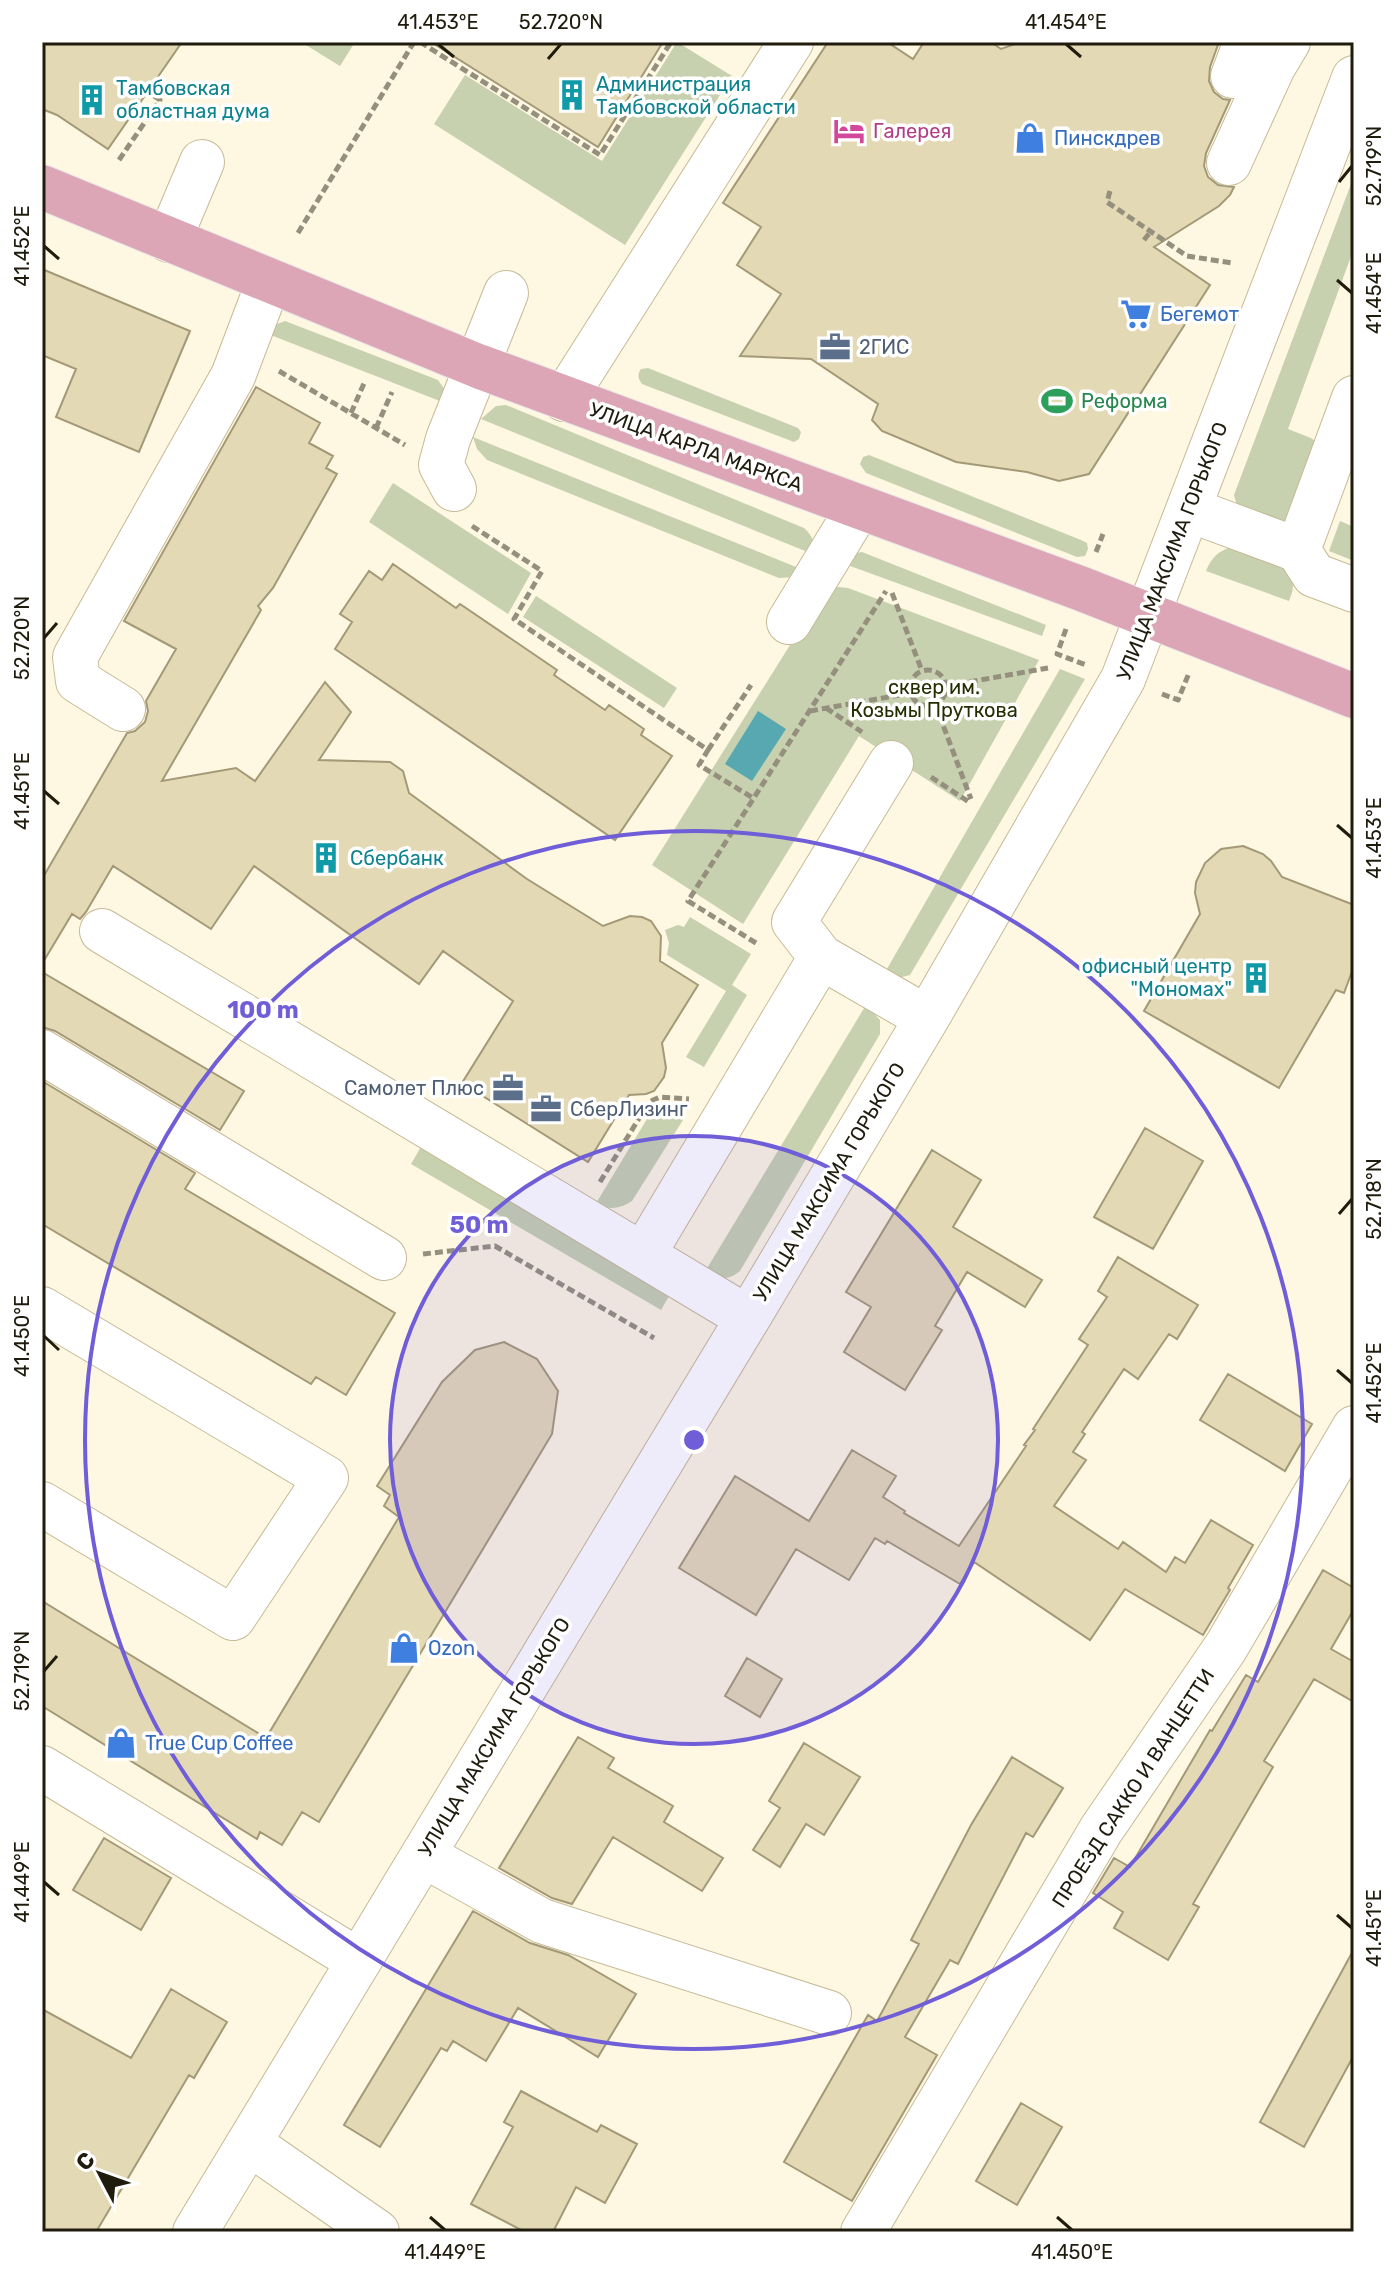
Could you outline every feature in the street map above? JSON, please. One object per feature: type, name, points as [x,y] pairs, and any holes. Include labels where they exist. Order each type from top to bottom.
[{"type":"main road","name":"УЛИЦА КАРЛА МАРКСА","points":[[42,187],[478,366],[1150,614],[1354,696]]},
{"type":"street","points":[[564,399],[791,42]]},
{"type":"street","points":[[1229,163],[1273,67],[1288,42]]},
{"type":"street","name":"УЛИЦА МАКСИМА ГОРЬКОГО","points":[[195,2232],[748,1318],[927,1018],[1123,679],[1354,78]]},
{"type":"street","points":[[169,240],[202,162]]},
{"type":"street","points":[[123,709],[78,681],[75,657],[233,376],[269,281]]},
{"type":"street","points":[[459,505],[441,465],[448,439],[506,293]]},
{"type":"street","points":[[1298,550],[1354,398]]},
{"type":"street","points":[[789,622],[859,507]]},
{"type":"street","points":[[1190,510],[1298,550],[1314,575],[1354,590]]},
{"type":"street","points":[[891,763],[794,922],[821,957],[927,1018]]},
{"type":"street","points":[[102,931],[748,1318]]},
{"type":"street","points":[[643,1255],[821,957]]},
{"type":"street","points":[[42,1052],[384,1258]]},
{"type":"street","points":[[42,1309],[326,1478],[233,1618],[42,1504]]},
{"type":"street","name":"ПРОЕЗД САККО И ВАНЦЕТТИ","points":[[863,2232],[1101,1830],[1226,1647],[1354,1428]]},
{"type":"street","points":[[42,1768],[359,1961]]},
{"type":"street","points":[[423,1855],[542,1921],[829,2013]]},
{"type":"street","points":[[249,2143],[377,2232]]},
{"type":"path","points":[[298,233],[417,42],[600,155],[671,42]]},
{"type":"path","points":[[119,160],[160,100],[148,92]]},
{"type":"path","points":[[1110,191],[1107,202],[1187,256],[1232,263]]},
{"type":"path","points":[[1144,240],[1151,231]]},
{"type":"path","points":[[274,368],[405,445],[407,458]]},
{"type":"path","points":[[351,413],[365,381]]},
{"type":"path","points":[[376,428],[392,392]]},
{"type":"path","points":[[459,505],[542,571],[514,619],[708,750]]},
{"type":"path","points":[[758,944],[688,901],[889,592],[922,671]]},
{"type":"path","points":[[1057,654],[1068,625]]},
{"type":"path","points":[[946,686],[1048,668]]},
{"type":"path","points":[[922,671],[937,672],[943,677],[946,692],[943,699],[935,704],[922,705],[911,693],[912,679],[922,671]]},
{"type":"path","points":[[751,685],[699,765],[754,798]]},
{"type":"path","points":[[809,712],[911,693]]},
{"type":"path","points":[[935,704],[971,799]]},
{"type":"path","points":[[579,1217],[649,1102],[660,1097],[694,1099]]},
{"type":"path","points":[[384,1258],[495,1246],[654,1338]]},
{"type":"green space","points":[[301,42],[355,42],[340,66]]},
{"type":"green space","points":[[677,42],[732,76],[625,245],[434,124],[465,75],[602,161]]},
{"type":"green space","points":[[1354,176],[1354,248],[1288,429],[1318,443],[1292,523],[1279,527],[1238,509],[1234,495]]},
{"type":"green space","points":[[285,321],[438,380],[445,390],[445,403],[268,334],[277,324]]},
{"type":"green space","points":[[648,368],[798,428],[801,432],[799,439],[794,442],[642,384],[639,373],[641,369]]},
{"type":"green space","points":[[506,405],[804,528],[813,540],[815,555],[481,419],[496,406]]},
{"type":"green space","points":[[473,437],[806,571],[796,577],[779,578],[487,460],[477,449]]},
{"type":"green space","points":[[869,455],[1081,540],[1087,543],[1085,556],[1077,557],[866,473],[860,464],[863,457]]},
{"type":"green space","points":[[393,483],[531,573],[508,614],[369,522]]},
{"type":"green space","points":[[1340,521],[1354,527],[1354,561],[1329,551]]},
{"type":"green space","points":[[1228,548],[1263,558],[1287,571],[1293,583],[1289,601],[1206,571],[1214,557]]},
{"type":"green space","points":[[862,552],[1046,625],[1042,636],[842,563],[851,554]]},
{"type":"green space","name":"сквер им. Козьмы Пруткова","points":[[827,586],[848,588],[1039,660],[960,801],[859,736],[743,924],[652,865]]},
{"type":"green space","points":[[536,596],[677,688],[664,708],[523,617]]},
{"type":"green space","points":[[1060,669],[1085,679],[910,975],[898,978],[884,974]]},
{"type":"green space","points":[[690,917],[751,954],[732,985],[747,995],[704,1067],[686,1057],[726,991],[667,955],[669,943],[665,930],[678,925],[684,927]]},
{"type":"green space","points":[[866,1005],[880,1020],[880,1034],[740,1271],[723,1278],[703,1275]]},
{"type":"green space","points":[[656,1104],[683,1120],[632,1201],[614,1208],[595,1205]]},
{"type":"green space","points":[[422,1145],[672,1291],[661,1310],[411,1164]]},
{"type":"water","points":[[758,711],[786,729],[752,781],[725,764]]},
{"type":"building","name":"Тамбовская областная дума","points":[[42,42],[182,42],[108,149],[57,115],[42,109]]},
{"type":"building","name":"Администрация Тамбовской области","points":[[431,42],[663,42],[598,147]]},
{"type":"building","name":"Галерея","points":[[828,42],[887,42],[913,59],[924,42],[991,42],[1001,49],[1021,42],[1219,42],[1210,67],[1209,81],[1214,92],[1230,100],[1206,153],[1204,166],[1208,177],[1218,185],[1234,187],[1219,206],[1154,247],[1210,285],[1089,474],[1059,481],[1027,472],[956,462],[882,431],[872,420],[878,404],[811,359],[740,356],[781,294],[737,265],[761,227],[723,203]]},
{"type":"building","points":[[42,269],[190,331],[139,452],[56,417],[76,369],[42,355]]},
{"type":"building","name":"Сбербанк","points":[[256,387],[320,423],[309,443],[333,456],[326,468],[337,474],[273,588],[258,606],[261,610],[162,781],[236,768],[255,781],[325,682],[351,712],[319,760],[390,762],[403,771],[409,793],[527,879],[603,926],[630,916],[651,921],[661,936],[660,961],[698,985],[662,1043],[666,1068],[664,1077],[654,1091],[629,1095],[588,1162],[462,1083],[513,1001],[443,951],[419,984],[254,866],[211,929],[113,866],[86,912],[80,919],[72,914],[42,964],[42,879],[127,733],[135,731],[145,722],[148,711],[146,701],[176,649],[124,621]]},
{"type":"building","points":[[393,564],[456,608],[460,604],[557,670],[554,675],[605,710],[609,705],[644,729],[641,735],[672,756],[615,840],[335,649],[352,622],[340,614],[369,571],[382,580]]},
{"type":"building","name":"офисный центр \"Мономах\"","points":[[1243,846],[1263,854],[1282,877],[1354,905],[1354,966],[1344,993],[1336,990],[1279,1088],[1144,1011],[1200,914],[1196,882],[1205,863],[1221,849]]},
{"type":"building","points":[[42,972],[244,1091],[220,1130],[55,1031],[42,1027]]},
{"type":"building","points":[[42,1081],[195,1173],[185,1189],[395,1313],[346,1395],[316,1377],[311,1384],[42,1224]]},
{"type":"building","points":[[1145,1128],[1203,1161],[1153,1249],[1094,1217]]},
{"type":"building","points":[[932,1150],[981,1180],[953,1227],[1042,1280],[1025,1307],[967,1272],[935,1326],[942,1330],[905,1390],[844,1352],[871,1307],[846,1292]]},
{"type":"building","points":[[1118,1257],[1198,1305],[1177,1339],[1169,1334],[1138,1379],[1124,1369],[1082,1432],[1085,1434],[1073,1452],[1086,1460],[1054,1506],[1118,1549],[1123,1542],[1166,1572],[1175,1557],[1185,1563],[1211,1520],[1253,1545],[1203,1635],[1125,1589],[1090,1640],[974,1562],[960,1584],[887,1541],[885,1544],[875,1538],[849,1580],[796,1549],[756,1615],[679,1568],[735,1476],[809,1521],[852,1450],[896,1476],[883,1497],[959,1546],[1088,1345],[1079,1339],[1107,1297],[1098,1291]]},
{"type":"building","points":[[504,1342],[537,1359],[558,1391],[552,1434],[319,1822],[302,1812],[282,1845],[260,1832],[257,1839],[42,1706],[42,1601],[266,1738],[399,1517],[384,1506],[390,1495],[377,1486],[442,1382],[475,1350]]},
{"type":"building","points":[[1228,1374],[1312,1424],[1285,1471],[1200,1420]]},
{"type":"building","points":[[1323,1570],[1354,1588],[1354,1609],[1331,1649],[1354,1662],[1354,1702],[1314,1679],[1264,1761],[1273,1767],[1193,1904],[1199,1907],[1168,1960],[1114,1928],[1123,1912],[1093,1893],[1114,1858],[1130,1867],[1210,1730],[1246,1675],[1258,1682]]},
{"type":"building","points":[[747,1658],[782,1679],[760,1717],[725,1696]]},
{"type":"building","points":[[578,1737],[614,1758],[608,1768],[673,1806],[664,1822],[723,1858],[702,1891],[613,1837],[572,1904],[552,1898],[499,1868]]},
{"type":"building","points":[[804,1743],[860,1777],[824,1835],[806,1824],[780,1867],[753,1850],[780,1808],[769,1801]]},
{"type":"building","points":[[1012,1757],[1063,1788],[1033,1837],[1026,1833],[958,1964],[950,1960],[905,2037],[937,2055],[852,2201],[784,2162],[868,2015],[877,2021],[919,1944],[911,1940],[971,1825]]},
{"type":"building","points":[[104,1838],[171,1878],[141,1930],[73,1890]]},
{"type":"building","points":[[473,1911],[530,1943],[568,1955],[636,1994],[598,2057],[518,2008],[486,2061],[453,2041],[447,2051],[441,2048],[380,2147],[344,2125]]},
{"type":"building","points":[[1354,1949],[1354,2055],[1304,2147],[1260,2122]]},
{"type":"building","points":[[171,1989],[227,2022],[194,2078],[189,2075],[96,2232],[42,2232],[42,2009],[131,2058]]},
{"type":"building","points":[[521,2091],[597,2132],[601,2125],[637,2144],[605,2203],[576,2187],[553,2232],[525,2232],[471,2204],[513,2127],[504,2122]]},
{"type":"building","points":[[1021,2103],[1062,2127],[1017,2205],[976,2181]]},
{"type":"place","name":"Администрация Тамбовской области","points":[[572,95]]},
{"type":"place","name":"Тамбовская областная дума","points":[[92,100]]},
{"type":"place","name":"Галерея","points":[[849,131]]},
{"type":"place","name":"Пинскдрев","points":[[1030,138]]},
{"type":"place","name":"Бегемот","points":[[1136,314]]},
{"type":"place","name":"2ГИС","points":[[835,347]]},
{"type":"place","name":"Реформа","points":[[1057,401]]},
{"type":"place","name":"Сбербанк","points":[[326,858]]},
{"type":"place","name":"офисный центр \"Мономах\"","points":[[1256,978]]},
{"type":"place","name":"Самолет Плюс","points":[[508,1088]]},
{"type":"place","name":"СберЛизинг","points":[[546,1109]]},
{"type":"place","name":"Ozon","points":[[404,1648]]},
{"type":"place","name":"True Cup Coffee","points":[[121,1743]]}]
